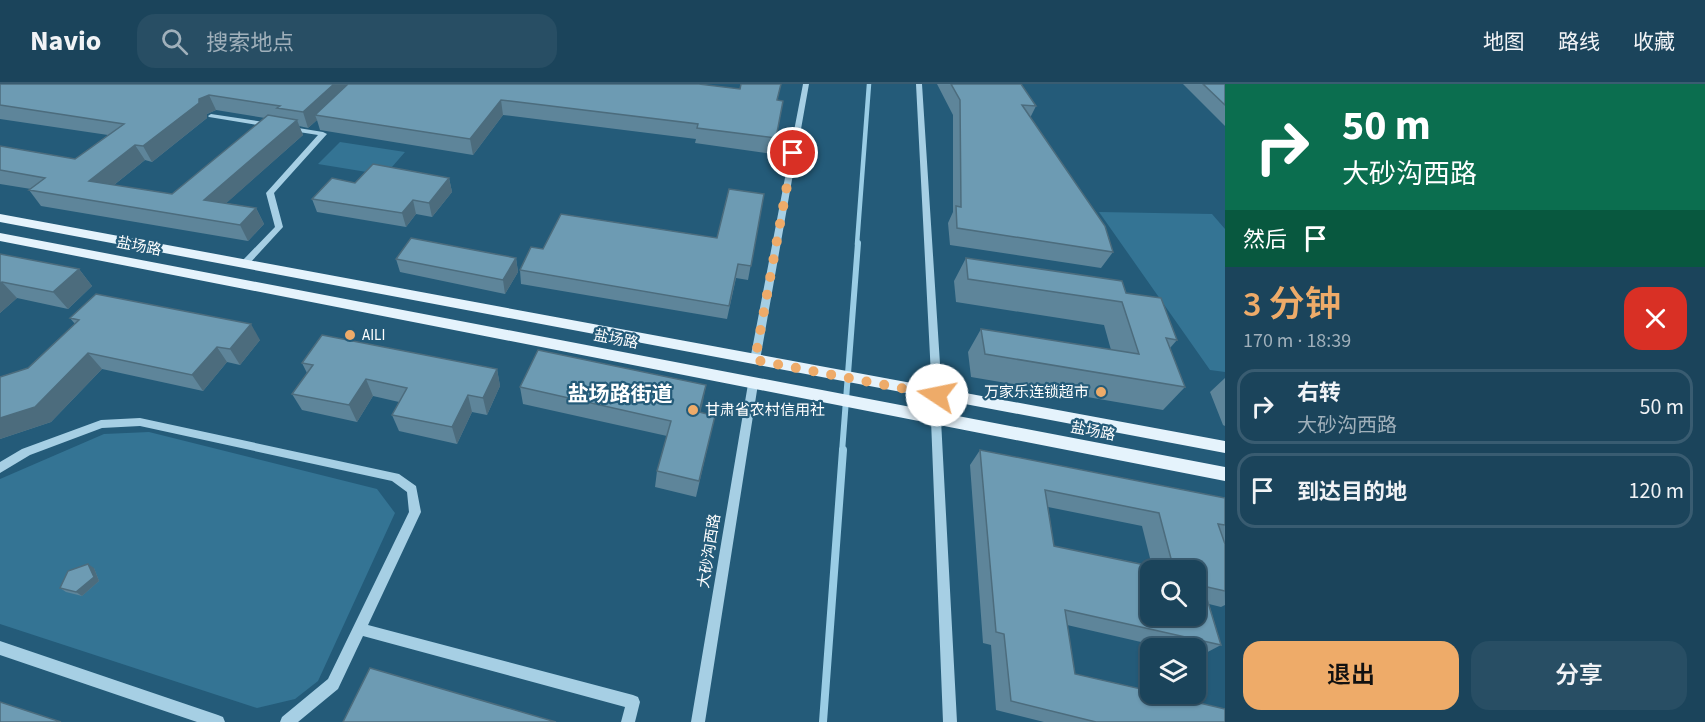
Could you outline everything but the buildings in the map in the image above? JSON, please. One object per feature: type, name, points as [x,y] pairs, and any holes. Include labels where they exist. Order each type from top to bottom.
[{"type":"main road","name":"盐场路","points":[[0,218],[246,262],[937,395],[1225,447]]},
{"type":"main road","name":"盐场路","points":[[0,237],[786,391],[1225,474]]},
{"type":"street","points":[[755,360],[806,84]]},
{"type":"street","points":[[919,84],[937,395]]},
{"type":"street","points":[[211,116],[323,134],[270,193],[279,227],[246,262]]},
{"type":"street","points":[[311,132],[320,124]]},
{"type":"street","name":"大砂沟西路","points":[[698,722],[753,384]]},
{"type":"street","points":[[936,420],[950,722]]},
{"type":"street","points":[[0,468],[26,452],[101,424],[140,422],[395,477],[412,490],[415,512],[333,684],[287,722]]},
{"type":"street","points":[[360,628],[633,702],[628,722]]},
{"type":"street","points":[[0,648],[218,722]]},
{"type":"shaded area","points":[[340,142],[405,152],[385,175],[318,164]]},
{"type":"shaded area","points":[[1099,212],[1212,214],[1225,229],[1225,372],[1210,370]]},
{"type":"shaded area","points":[[149,432],[377,489],[395,513],[318,681],[295,699],[257,708],[0,624],[0,479],[104,434]]},
{"type":"waterway","points":[[857,244],[869,84]]},
{"type":"waterway","points":[[842,452],[858,243]]},
{"type":"waterway","points":[[823,722],[843,450]]},
{"type":"place","name":"AILI","points":[[350,335]]},
{"type":"place","name":"万家乐连锁超市","points":[[1101,392]]},
{"type":"place","name":"甘肃省农村信用社","points":[[693,410]]},
{"type":"district","name":"盐场路街道","points":[[620,394]]},
{"type":"route","points":[[793,153],[755,360],[937,395]]}]
